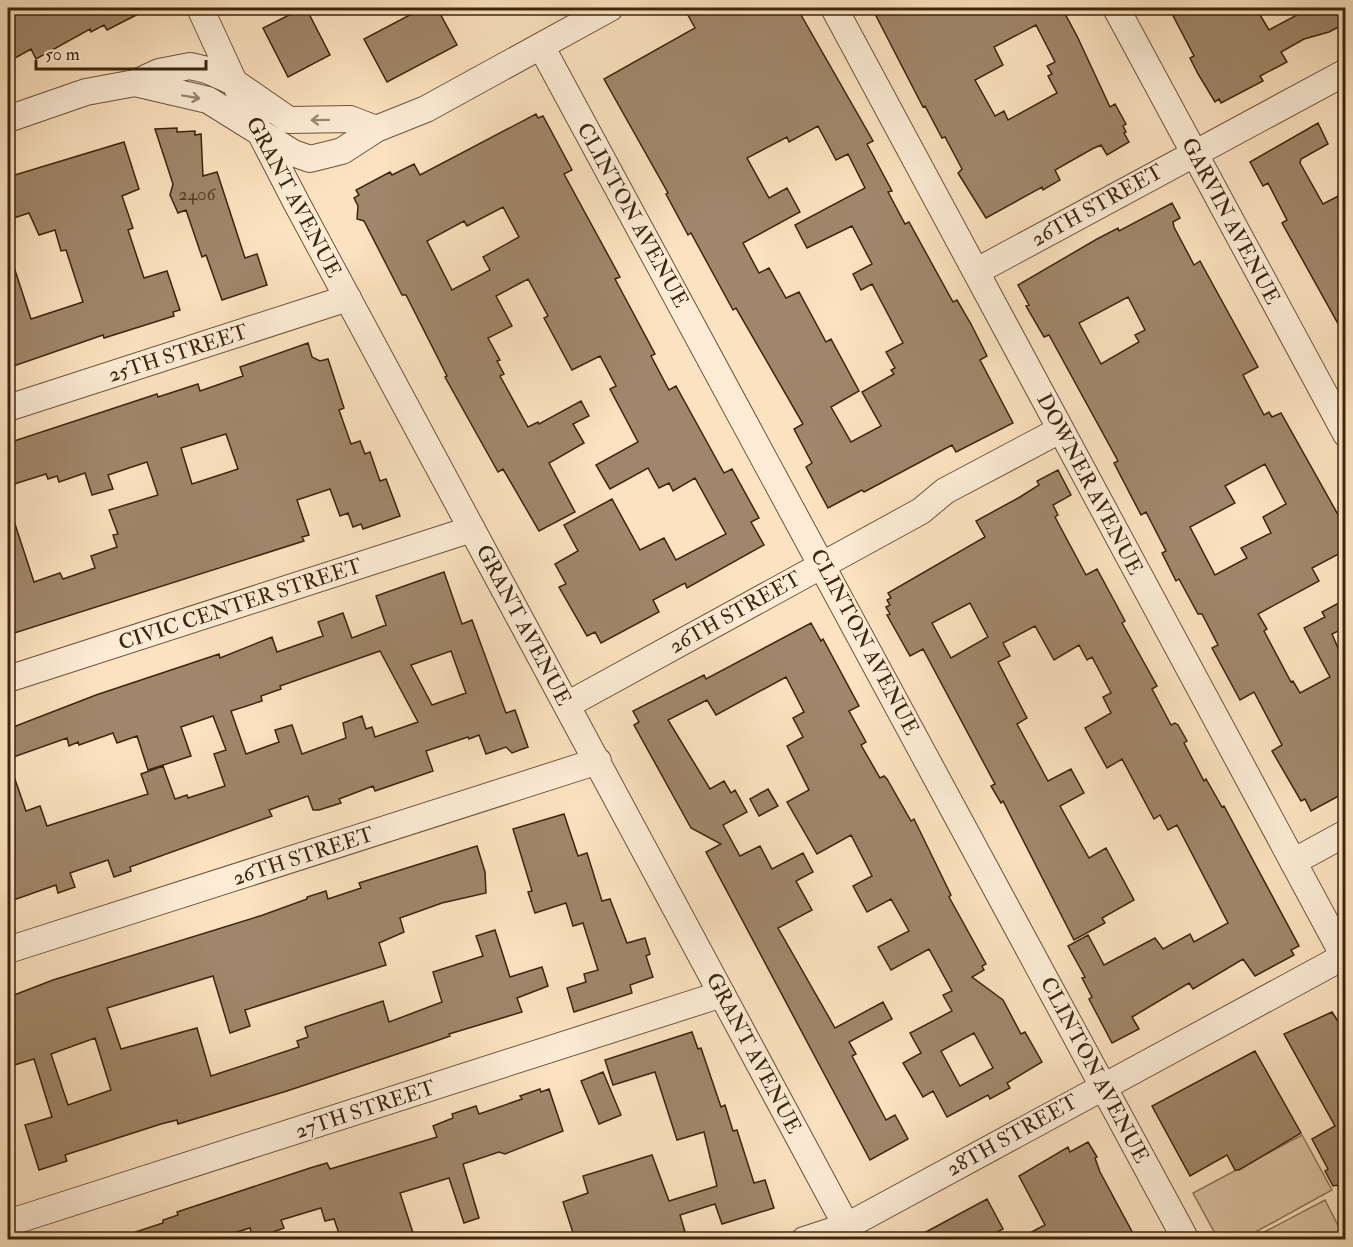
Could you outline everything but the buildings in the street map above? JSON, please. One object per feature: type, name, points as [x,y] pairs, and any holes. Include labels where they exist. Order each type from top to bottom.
[{"type":"street","name":"GRANT AVENUE","points":[[200,8],[261,134],[348,298],[850,1233]]},
{"type":"street","points":[[135,83],[208,100],[293,153],[310,159],[342,151],[376,129],[426,109],[610,8]]},
{"type":"street","name":"DOWNER AVENUE","points":[[834,8],[1344,958]]},
{"type":"street","name":"GARVIN AVENUE","points":[[1116,8],[1346,434]]},
{"type":"street","name":"CLINTON AVENUE","points":[[541,46],[823,563],[1186,1239]]},
{"type":"street","points":[[8,118],[86,92],[135,83],[159,72],[190,66],[234,81],[290,120],[350,119],[376,129]]},
{"type":"street","name":"26TH STREET","points":[[977,271],[1346,72]]},
{"type":"street","name":"25TH STREET","points":[[8,408],[348,298]]},
{"type":"street","name":"26TH STREET","points":[[567,705],[921,511],[945,491],[1060,430]]},
{"type":"street","name":"CIVIC CENTER STREET","points":[[8,679],[472,529]]},
{"type":"street","name":"26TH STREET","points":[[8,950],[597,761]]},
{"type":"street","points":[[1293,862],[1346,833]]},
{"type":"street","name":"28TH STREET","points":[[804,1239],[850,1233],[1103,1085],[1344,958]]},
{"type":"street","name":"27TH STREET","points":[[8,1223],[722,994]]},
{"type":"shaded area","points":[[1302,1135],[1332,1190],[1241,1240],[1218,1239],[1193,1193]]},
{"type":"shaded area","points":[[1325,1200],[1345,1239],[1251,1239]]}]
